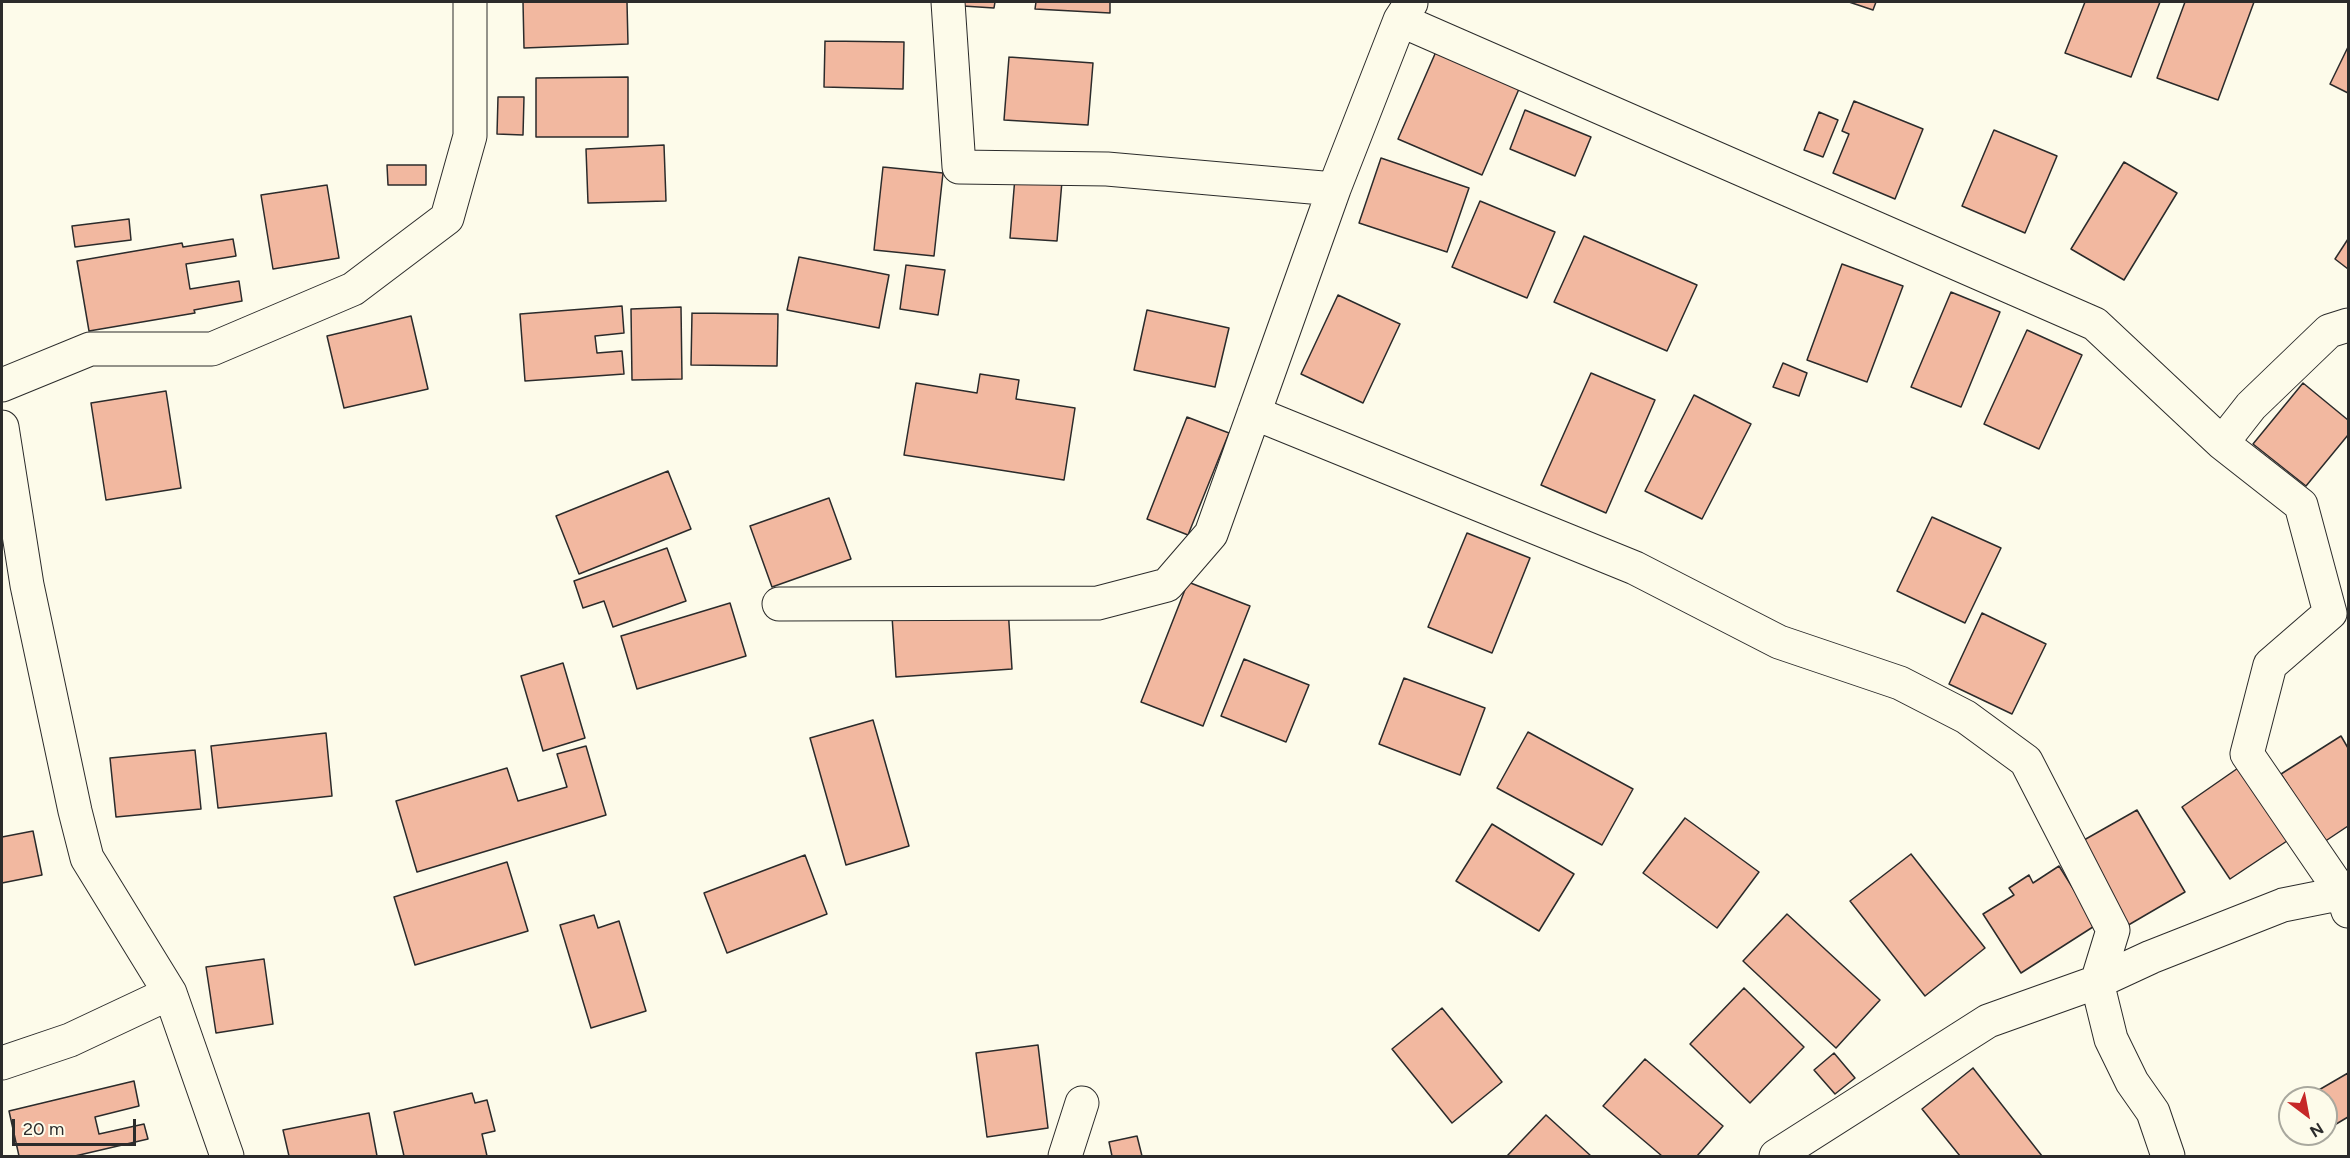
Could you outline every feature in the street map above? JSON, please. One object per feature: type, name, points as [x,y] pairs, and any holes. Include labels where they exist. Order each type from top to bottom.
[{"type":"street","points":[[2,385],[90,349],[212,349],[353,289],[447,218],[470,135],[470,2]]},
{"type":"street","points":[[948,2],[959,166],[1107,169],[1334,189]]},
{"type":"street","points":[[779,604],[1098,603],[1167,585],[1211,534],[1334,189],[1406,11],[2095,324],[2222,443],[2301,505],[2330,613],[2270,665],[2247,754],[2346,899],[2283,905],[2151,957],[2097,982],[1988,1021],[1776,1156]]},
{"type":"street","points":[[2222,443],[2251,406],[2330,331],[2349,325]]},
{"type":"street","points":[[1254,414],[1635,568],[1779,642],[1900,683],[1966,717],[2026,761],[2113,930],[2097,982],[2111,1039],[2132,1082],[2153,1112],[2168,1156]]},
{"type":"street","points":[[2,427],[27,585],[87,858],[170,993],[227,1156]]},
{"type":"street","points":[[2,1063],[70,1041],[170,993]]},
{"type":"street","points":[[1065,1156],[1082,1103]]},
{"type":"building","points":[[523,2],[627,2],[628,44],[524,48]]},
{"type":"building","points":[[963,2],[995,2],[994,8],[963,6]]},
{"type":"building","points":[[1036,2],[1110,2],[1110,13],[1035,9]]},
{"type":"building","points":[[1849,2],[1876,2],[1873,10]]},
{"type":"building","points":[[2085,2],[2160,2],[2131,77],[2065,53]]},
{"type":"building","points":[[2185,2],[2254,2],[2218,100],[2157,78]]},
{"type":"building","points":[[825,41],[904,42],[903,89],[824,87]]},
{"type":"building","points":[[1438,47],[1522,82],[1482,175],[1398,139]]},
{"type":"building","points":[[2348,47],[2348,93],[2330,84]]},
{"type":"building","points":[[1009,57],[1093,63],[1088,125],[1004,120]]},
{"type":"building","points":[[628,77],[628,137],[536,137],[536,78]]},
{"type":"building","points":[[498,97],[524,97],[523,135],[497,134]]},
{"type":"building","points":[[1854,101],[1923,129],[1895,199],[1833,173],[1849,134],[1842,131]]},
{"type":"building","points":[[1525,110],[1591,137],[1575,176],[1510,149]]},
{"type":"building","points":[[1819,112],[1838,120],[1823,157],[1804,150]]},
{"type":"building","points":[[1994,130],[2057,156],[2025,233],[1962,206]]},
{"type":"building","points":[[664,145],[666,201],[588,203],[586,149]]},
{"type":"building","points":[[1381,158],[1469,188],[1447,252],[1359,223]]},
{"type":"building","points":[[2124,162],[2177,193],[2124,280],[2071,249]]},
{"type":"building","points":[[387,165],[426,165],[426,185],[388,185]]},
{"type":"building","points":[[883,167],[943,173],[934,256],[874,250]]},
{"type":"building","points":[[1015,177],[1062,181],[1057,241],[1010,238]]},
{"type":"building","points":[[327,185],[339,258],[273,269],[261,195]]},
{"type":"building","points":[[1480,201],[1555,232],[1527,298],[1452,267]]},
{"type":"building","points":[[129,219],[131,240],[75,247],[72,226]]},
{"type":"building","points":[[1584,236],[1697,285],[1667,351],[1554,302]]},
{"type":"building","points":[[233,239],[236,256],[186,264],[190,289],[239,281],[242,301],[194,310],[195,313],[89,331],[77,261],[182,243],[183,247]]},
{"type":"building","points":[[2348,239],[2348,269],[2335,259]]},
{"type":"building","points":[[799,257],[889,275],[879,328],[787,310]]},
{"type":"building","points":[[1842,264],[1903,286],[1867,382],[1807,360]]},
{"type":"building","points":[[906,265],[945,270],[938,315],[900,309]]},
{"type":"building","points":[[1951,292],[2000,312],[1961,407],[1911,387]]},
{"type":"building","points":[[1338,295],[1400,324],[1363,403],[1301,374]]},
{"type":"building","points":[[622,306],[624,333],[595,336],[597,353],[622,351],[624,374],[525,381],[520,314]]},
{"type":"building","points":[[681,307],[682,379],[632,380],[631,309]]},
{"type":"building","points":[[1147,310],[1229,328],[1215,387],[1134,370]]},
{"type":"building","points":[[692,313],[778,314],[777,366],[691,365]]},
{"type":"building","points":[[411,316],[428,389],[344,408],[327,336]]},
{"type":"building","points":[[2027,330],[2082,355],[2039,449],[1984,424]]},
{"type":"building","points":[[1783,363],[1807,373],[1799,396],[1773,387]]},
{"type":"building","points":[[1591,373],[1655,400],[1606,513],[1541,485]]},
{"type":"building","points":[[980,374],[1019,380],[1016,399],[1075,408],[1064,480],[904,455],[916,383],[977,393]]},
{"type":"building","points":[[2303,383],[2348,420],[2348,435],[2306,486],[2253,444]]},
{"type":"building","points":[[166,391],[181,488],[106,500],[91,403]]},
{"type":"building","points":[[1694,395],[1751,424],[1702,519],[1645,491]]},
{"type":"building","points":[[1187,417],[1229,433],[1188,535],[1147,519]]},
{"type":"building","points":[[668,471],[691,529],[579,574],[556,516]]},
{"type":"building","points":[[829,498],[851,559],[772,587],[750,526]]},
{"type":"building","points":[[1932,517],[2001,548],[1965,623],[1897,591]]},
{"type":"building","points":[[1467,533],[1530,558],[1492,653],[1428,627]]},
{"type":"building","points":[[667,548],[686,601],[613,627],[604,601],[583,608],[574,581]]},
{"type":"building","points":[[1188,582],[1250,606],[1203,726],[1141,702]]},
{"type":"building","points":[[730,603],[746,656],[637,689],[621,636]]},
{"type":"building","points":[[1008,608],[1012,669],[896,677],[892,616]]},
{"type":"building","points":[[1982,613],[2046,644],[2012,714],[1949,684]]},
{"type":"building","points":[[1244,659],[1309,685],[1286,742],[1221,716]]},
{"type":"building","points":[[563,663],[585,738],[543,751],[521,676]]},
{"type":"building","points":[[1404,678],[1485,708],[1460,775],[1379,744]]},
{"type":"building","points":[[873,720],[909,846],[846,865],[810,738]]},
{"type":"building","points":[[1528,732],[1633,789],[1602,845],[1497,788]]},
{"type":"building","points":[[326,733],[332,796],[218,808],[211,746]]},
{"type":"building","points":[[2341,736],[2348,748],[2348,826],[2324,842],[2281,774]]},
{"type":"building","points":[[586,746],[606,815],[417,872],[396,801],[507,768],[518,801],[567,787],[557,754]]},
{"type":"building","points":[[195,750],[201,809],[116,817],[110,758]]},
{"type":"building","points":[[2241,766],[2290,839],[2230,879],[2182,807]]},
{"type":"building","points":[[2137,810],[2185,892],[2125,927],[2077,844]]},
{"type":"building","points":[[1685,818],[1759,872],[1717,928],[1643,873]]},
{"type":"building","points":[[1492,824],[1574,874],[1539,931],[1456,881]]},
{"type":"building","points":[[33,831],[42,875],[2,883],[2,837]]},
{"type":"building","points":[[1911,854],[1985,948],[1925,996],[1850,901]]},
{"type":"building","points":[[805,855],[827,914],[727,953],[704,893]]},
{"type":"building","points":[[507,862],[528,931],[415,965],[394,897]]},
{"type":"building","points":[[2059,866],[2096,925],[2021,973],[1983,914],[2014,895],[2009,888],[2029,875],[2033,883]]},
{"type":"building","points":[[1787,914],[1880,1000],[1836,1048],[1743,961]]},
{"type":"building","points":[[594,915],[598,928],[619,921],[646,1011],[591,1028],[560,925]]},
{"type":"building","points":[[264,959],[273,1024],[216,1033],[206,967]]},
{"type":"building","points":[[1744,988],[1804,1047],[1750,1103],[1690,1044]]},
{"type":"building","points":[[1442,1008],[1502,1082],[1452,1123],[1392,1049]]},
{"type":"building","points":[[1038,1045],[1048,1128],[987,1137],[976,1053]]},
{"type":"building","points":[[1834,1053],[1855,1078],[1835,1094],[1814,1070]]},
{"type":"building","points":[[1645,1059],[1723,1126],[1697,1156],[1662,1156],[1603,1106]]},
{"type":"building","points":[[1973,1068],[2042,1156],[1960,1156],[1922,1109]]},
{"type":"building","points":[[2348,1073],[2348,1117],[2338,1123],[2338,1086],[2326,1086]]},
{"type":"building","points":[[134,1081],[139,1106],[95,1117],[99,1134],[144,1124],[148,1139],[75,1156],[19,1156],[9,1111]]},
{"type":"building","points":[[472,1093],[475,1103],[487,1100],[495,1131],[482,1134],[487,1156],[404,1156],[394,1112]]},
{"type":"building","points":[[369,1113],[377,1156],[289,1156],[283,1130]]},
{"type":"building","points":[[1546,1115],[1591,1156],[1507,1156]]},
{"type":"building","points":[[1137,1136],[1142,1156],[1112,1156],[1109,1142]]}]
